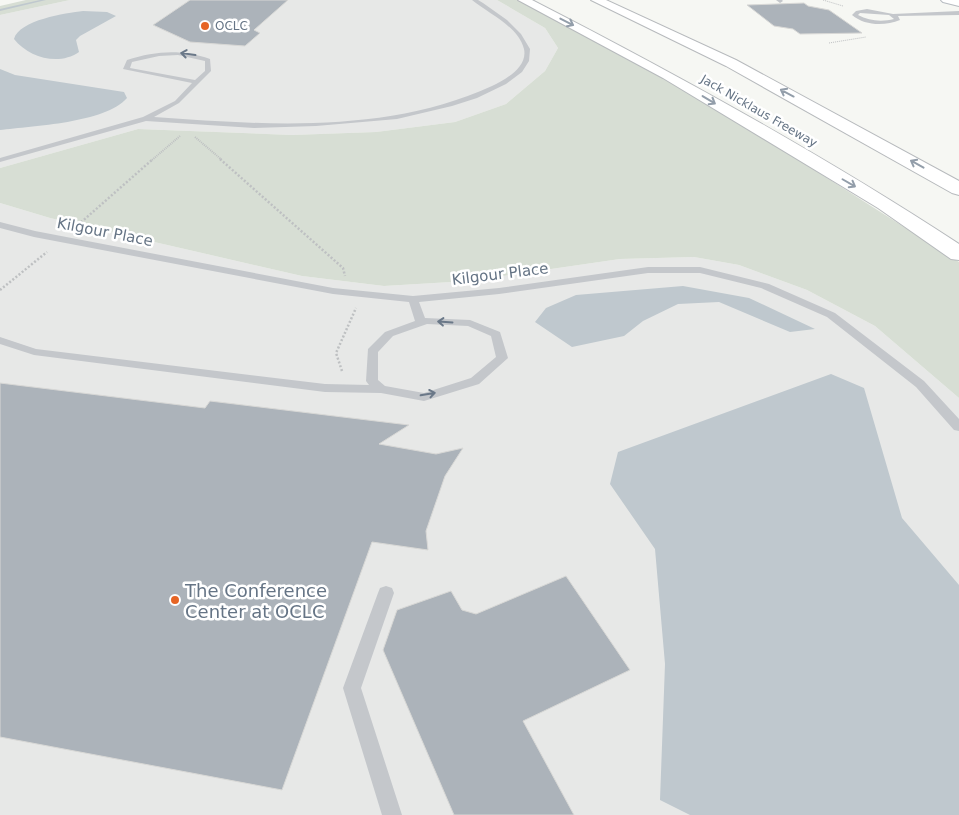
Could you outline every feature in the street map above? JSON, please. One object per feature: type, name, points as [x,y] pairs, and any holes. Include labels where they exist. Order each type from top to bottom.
[{"type":"main road","points":[[524,0],[668,75],[885,204],[959,254]]},
{"type":"main road","name":"Jack Nicklaus Freeway","points":[[597,0],[731,63],[959,189]]},
{"type":"main road","points":[[616,0],[731,63]]},
{"type":"main road","points":[[947,0],[959,3]]},
{"type":"main road","name":"Jack Nicklaus Freeway","points":[[657,53],[742,100]]},
{"type":"main road","points":[[868,175],[901,195]]},
{"type":"lane","points":[[146,119],[287,125],[345,122],[392,117],[448,106],[478,96],[511,79],[520,71],[526,63],[527,49],[514,29],[475,0]]},
{"type":"lane","points":[[894,15],[898,19],[887,22],[865,20],[855,15],[858,12],[867,11],[894,15],[959,13]]},
{"type":"lane","points":[[0,160],[146,119],[177,102],[208,71],[208,60],[191,53],[147,55],[129,61],[126,69],[196,82]]},
{"type":"lane","name":"Kilgour Place","points":[[0,225],[62,240],[343,292],[413,299],[499,291],[648,270],[700,270],[764,286],[831,315],[920,384],[959,427]]},
{"type":"lane","points":[[413,299],[421,322]]},
{"type":"lane","points":[[0,340],[34,352],[325,388],[380,389],[424,396],[475,381],[502,358],[496,334],[470,323],[426,320],[389,334],[372,351],[372,381],[380,389]]},
{"type":"lane","points":[[386,593],[352,688],[392,815]]},
{"type":"path","points":[[188,122],[187,130],[343,268],[346,274],[344,297],[356,305],[356,308],[336,353],[345,377],[354,389]]},
{"type":"path","points":[[0,290],[10,284],[62,240],[187,130]]},
{"type":"shaded area","points":[[26,0],[70,0],[0,15],[0,6]]},
{"type":"shaded area","points":[[70,0],[497,0],[545,28],[558,48],[545,71],[506,104],[455,122],[376,132],[292,135],[138,129],[0,168],[0,15]]},
{"type":"shaded area","points":[[497,0],[518,0],[618,52],[744,125],[959,262],[959,398],[875,326],[807,290],[739,265],[694,257],[620,259],[468,281],[384,286],[302,276],[50,218],[0,203],[0,168],[138,129],[292,135],[376,132],[455,122],[506,104],[545,71],[558,48],[545,28]]},
{"type":"shaded area","points":[[83,11],[107,12],[116,16],[80,36],[76,40],[79,52],[71,56],[63,59],[45,58],[28,51],[14,39],[18,32],[34,22]]},
{"type":"shaded area","points":[[0,69],[15,75],[124,92],[127,98],[103,113],[86,118],[49,125],[0,130]]},
{"type":"shaded area","points":[[0,203],[50,218],[302,276],[384,286],[468,281],[620,259],[694,257],[739,265],[807,290],[875,326],[959,398],[959,815],[0,815]]},
{"type":"shaded area","points":[[683,286],[749,298],[815,329],[790,332],[719,302],[678,304],[643,321],[624,336],[572,347],[535,322],[546,308],[576,295]]},
{"type":"shaded area","points":[[831,374],[864,388],[902,518],[959,585],[959,815],[690,815],[660,800],[665,664],[655,549],[610,484],[618,452]]},
{"type":"building","name":"OCLC","points":[[190,0],[288,0],[254,30],[260,33],[245,46],[190,42],[153,25]]},
{"type":"building","points":[[804,3],[808,6],[829,10],[862,33],[800,34],[793,29],[774,26],[747,5]]},
{"type":"building","name":"The Conference Center at OCLC","points":[[0,383],[205,408],[210,401],[409,425],[379,444],[436,454],[463,448],[445,476],[426,531],[428,550],[372,542],[282,790],[0,737]]},
{"type":"building","points":[[566,576],[630,670],[523,721],[574,815],[454,815],[383,650],[397,610],[451,591],[462,610],[476,614]]},
{"type":"waterway","points":[[0,10],[44,0]]},
{"type":"place","name":"OCLC","points":[[205,26]]},
{"type":"place","name":"The Conference Center at OCLC","points":[[175,600]]}]
